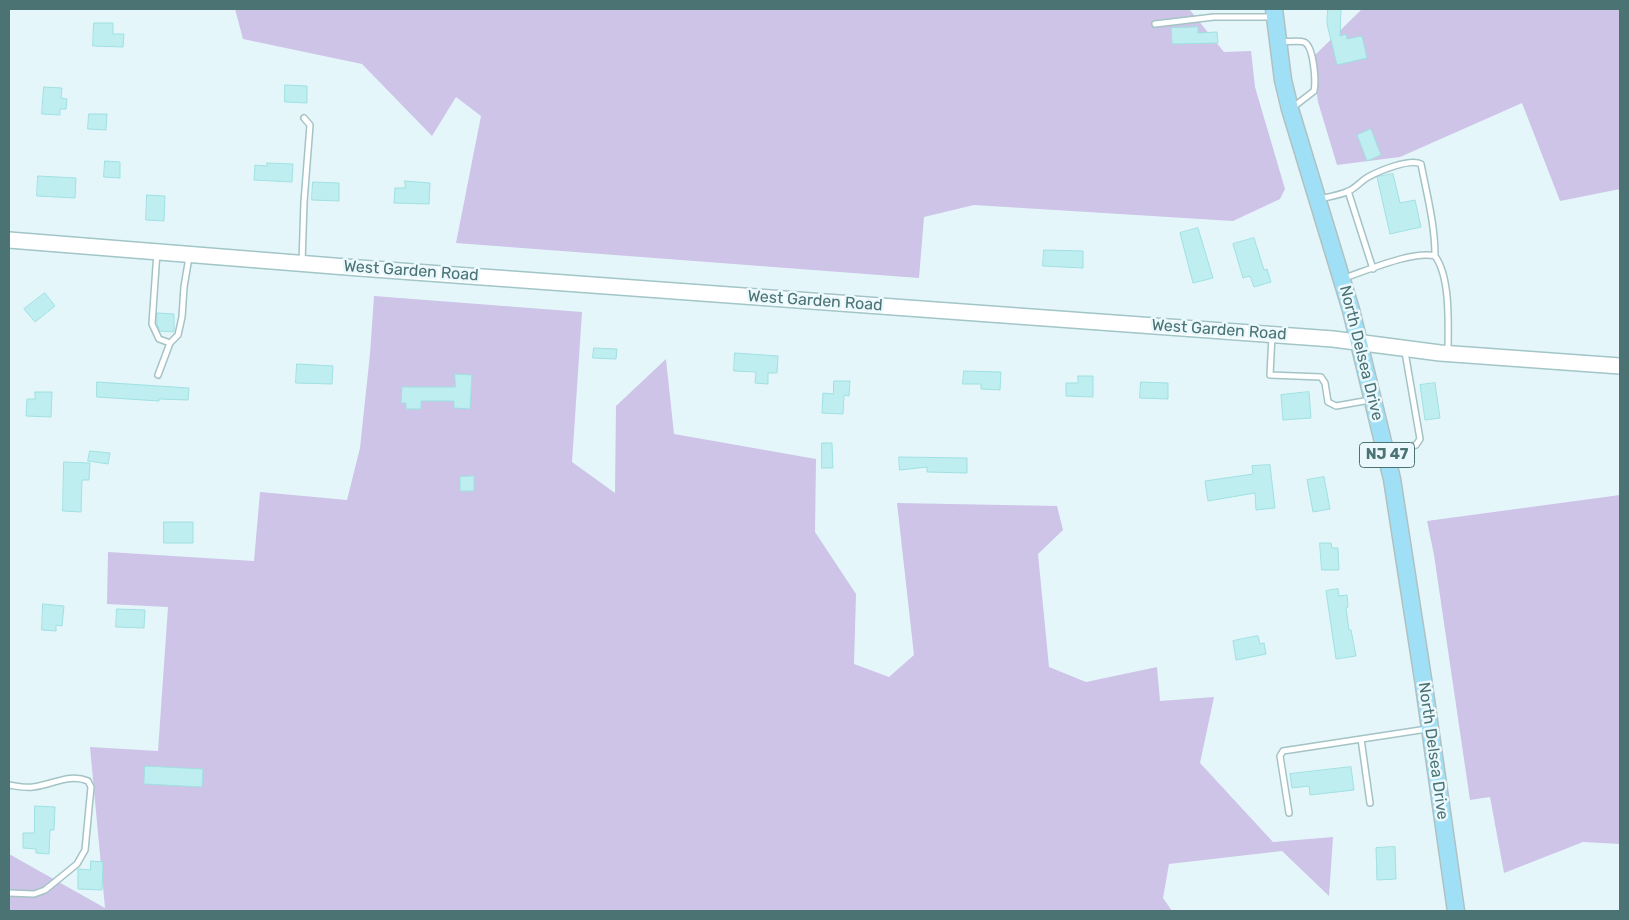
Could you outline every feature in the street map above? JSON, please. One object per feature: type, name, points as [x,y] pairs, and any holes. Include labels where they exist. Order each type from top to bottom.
[{"type":"main road","name":"North Delsea Drive","points":[[1274,13],[1283,80],[1290,109],[1342,279],[1386,452],[1405,558],[1456,911]]},
{"type":"main road","name":"West Garden Road","points":[[9,240],[1272,334],[1333,339],[1404,349],[1620,366]]},
{"type":"lane","points":[[1155,24],[1214,17],[1274,13]]},
{"type":"lane","points":[[1277,42],[1303,41],[1311,49],[1314,91],[1290,109]]},
{"type":"lane","points":[[302,263],[304,202],[310,125],[304,118]]},
{"type":"lane","points":[[1318,200],[1348,191],[1371,176],[1396,166],[1411,162],[1421,164],[1434,229],[1435,256],[1444,274],[1448,320],[1448,353]]},
{"type":"lane","points":[[1348,191],[1373,269]]},
{"type":"lane","points":[[157,252],[152,324],[159,339],[170,343]]},
{"type":"lane","points":[[158,375],[170,343],[178,336],[190,254]]},
{"type":"lane","points":[[1342,279],[1414,256],[1428,254],[1435,256]]},
{"type":"lane","points":[[1272,334],[1270,375],[1321,377],[1325,383],[1328,402],[1336,406],[1374,399]]},
{"type":"lane","points":[[1386,452],[1416,445],[1420,439],[1404,349]]},
{"type":"lane","points":[[1289,813],[1280,753],[1283,751],[1430,728]]},
{"type":"lane","points":[[1361,739],[1370,803]]},
{"type":"lane","points":[[9,785],[31,788],[79,777],[88,781],[91,787],[85,850],[77,864],[45,890],[34,894],[9,893]]},
{"type":"shaded area","points":[[235,9],[1189,9],[1224,52],[1251,51],[1255,87],[1285,189],[1280,199],[1233,221],[974,205],[924,217],[919,278],[456,243],[481,116],[456,97],[432,136],[362,64],[243,39]]},
{"type":"shaded area","points":[[1364,9],[1620,9],[1620,189],[1560,201],[1522,103],[1400,157],[1337,165],[1318,102],[1312,58]]},
{"type":"shaded area","points":[[374,296],[582,312],[572,462],[615,493],[616,406],[666,359],[674,434],[816,459],[815,532],[856,594],[854,664],[889,677],[914,655],[897,503],[1057,506],[1063,530],[1038,554],[1049,667],[1086,682],[1157,667],[1160,701],[1214,697],[1200,763],[1273,842],[1333,837],[1329,896],[1282,851],[1169,864],[1163,898],[1172,911],[9,911],[9,854],[105,908],[90,747],[158,751],[168,607],[107,604],[108,552],[254,561],[260,492],[347,500],[360,448]]},
{"type":"shaded area","points":[[1620,495],[1620,844],[1583,842],[1504,873],[1490,797],[1470,800],[1434,555],[1427,521]]},
{"type":"building","points":[[1328,9],[1341,9],[1340,36],[1346,34],[1347,39],[1362,36],[1367,58],[1337,65],[1327,24]]},
{"type":"building","points":[[94,23],[113,23],[113,34],[124,34],[123,47],[93,46]]},
{"type":"building","points":[[1198,27],[1198,33],[1217,32],[1218,43],[1172,44],[1171,28]]},
{"type":"building","points":[[285,85],[307,86],[307,103],[285,102]]},
{"type":"building","points":[[44,87],[62,88],[61,98],[67,99],[66,109],[60,109],[60,115],[42,114]]},
{"type":"building","points":[[89,114],[107,114],[106,130],[88,129]]},
{"type":"building","points":[[1371,129],[1381,155],[1367,161],[1357,135]]},
{"type":"building","points":[[105,161],[120,162],[120,178],[104,177]]},
{"type":"building","points":[[267,163],[293,164],[292,182],[254,180],[255,165],[267,166]]},
{"type":"building","points":[[1393,174],[1400,203],[1415,200],[1421,227],[1390,234],[1377,177]]},
{"type":"building","points":[[38,176],[76,178],[75,198],[37,196]]},
{"type":"building","points":[[405,181],[430,183],[429,204],[394,203],[395,188],[405,188]]},
{"type":"building","points":[[313,182],[339,183],[339,201],[312,200]]},
{"type":"building","points":[[147,195],[165,196],[164,221],[146,220]]},
{"type":"building","points":[[1198,228],[1213,278],[1193,283],[1180,233]]},
{"type":"building","points":[[1254,238],[1264,270],[1267,269],[1271,282],[1254,287],[1250,276],[1243,278],[1233,244]]},
{"type":"building","points":[[1044,250],[1083,251],[1083,268],[1043,266]]},
{"type":"building","points":[[45,293],[55,306],[35,322],[24,309]]},
{"type":"building","points":[[157,313],[174,314],[174,332],[160,331],[157,324]]},
{"type":"building","points":[[594,348],[617,349],[616,359],[593,358]]},
{"type":"building","points":[[735,353],[778,356],[777,373],[768,373],[768,384],[755,383],[756,372],[734,371]]},
{"type":"building","points":[[297,364],[333,366],[332,384],[296,383]]},
{"type":"building","points":[[964,371],[1001,372],[1000,390],[981,389],[981,384],[963,384]]},
{"type":"building","points":[[455,374],[472,375],[470,409],[454,408],[454,401],[421,401],[421,409],[406,409],[406,403],[401,403],[402,387],[455,387]]},
{"type":"building","points":[[1078,376],[1093,376],[1093,397],[1066,396],[1066,383],[1078,383]]},
{"type":"building","points":[[834,381],[850,381],[849,396],[844,395],[843,414],[822,413],[823,393],[833,394]]},
{"type":"building","points":[[97,382],[189,388],[188,400],[159,399],[159,401],[97,397]]},
{"type":"building","points":[[1141,382],[1168,383],[1168,399],[1140,398]]},
{"type":"building","points":[[1435,383],[1440,418],[1425,420],[1420,385]]},
{"type":"building","points":[[35,392],[52,392],[51,417],[26,416],[27,399],[35,399]]},
{"type":"building","points":[[1309,392],[1311,418],[1283,420],[1281,395]]},
{"type":"building","points":[[822,443],[832,443],[833,468],[822,468]]},
{"type":"building","points":[[90,451],[110,453],[108,464],[88,461]]},
{"type":"building","points":[[899,457],[967,458],[967,473],[927,472],[927,467],[900,470]]},
{"type":"building","points":[[64,462],[90,463],[89,480],[82,480],[81,512],[63,511]]},
{"type":"building","points":[[1270,465],[1275,508],[1256,510],[1255,493],[1208,501],[1205,481],[1253,474],[1252,466]]},
{"type":"building","points":[[474,476],[474,491],[460,491],[460,477]]},
{"type":"building","points":[[1324,477],[1330,509],[1313,512],[1307,480]]},
{"type":"building","points":[[164,522],[193,522],[193,543],[164,543]]},
{"type":"building","points":[[1320,543],[1331,543],[1332,548],[1338,548],[1339,570],[1322,570]]},
{"type":"building","points":[[1338,589],[1339,596],[1347,595],[1348,607],[1346,608],[1349,630],[1351,630],[1356,656],[1336,659],[1326,591]]},
{"type":"building","points":[[43,604],[64,606],[62,626],[56,625],[56,631],[42,630]]},
{"type":"building","points":[[117,609],[145,610],[144,628],[116,627]]},
{"type":"building","points":[[1258,636],[1260,644],[1264,643],[1266,654],[1236,660],[1233,641]]},
{"type":"building","points":[[145,766],[203,769],[202,787],[144,784]]},
{"type":"building","points":[[1351,767],[1354,790],[1310,795],[1309,786],[1292,788],[1290,774]]},
{"type":"building","points":[[35,806],[55,807],[54,830],[50,830],[49,854],[36,853],[36,849],[23,848],[23,833],[34,833]]},
{"type":"building","points":[[1395,847],[1396,879],[1377,880],[1376,848]]},
{"type":"building","points":[[91,861],[103,862],[102,890],[78,889],[78,869],[90,870]]}]
